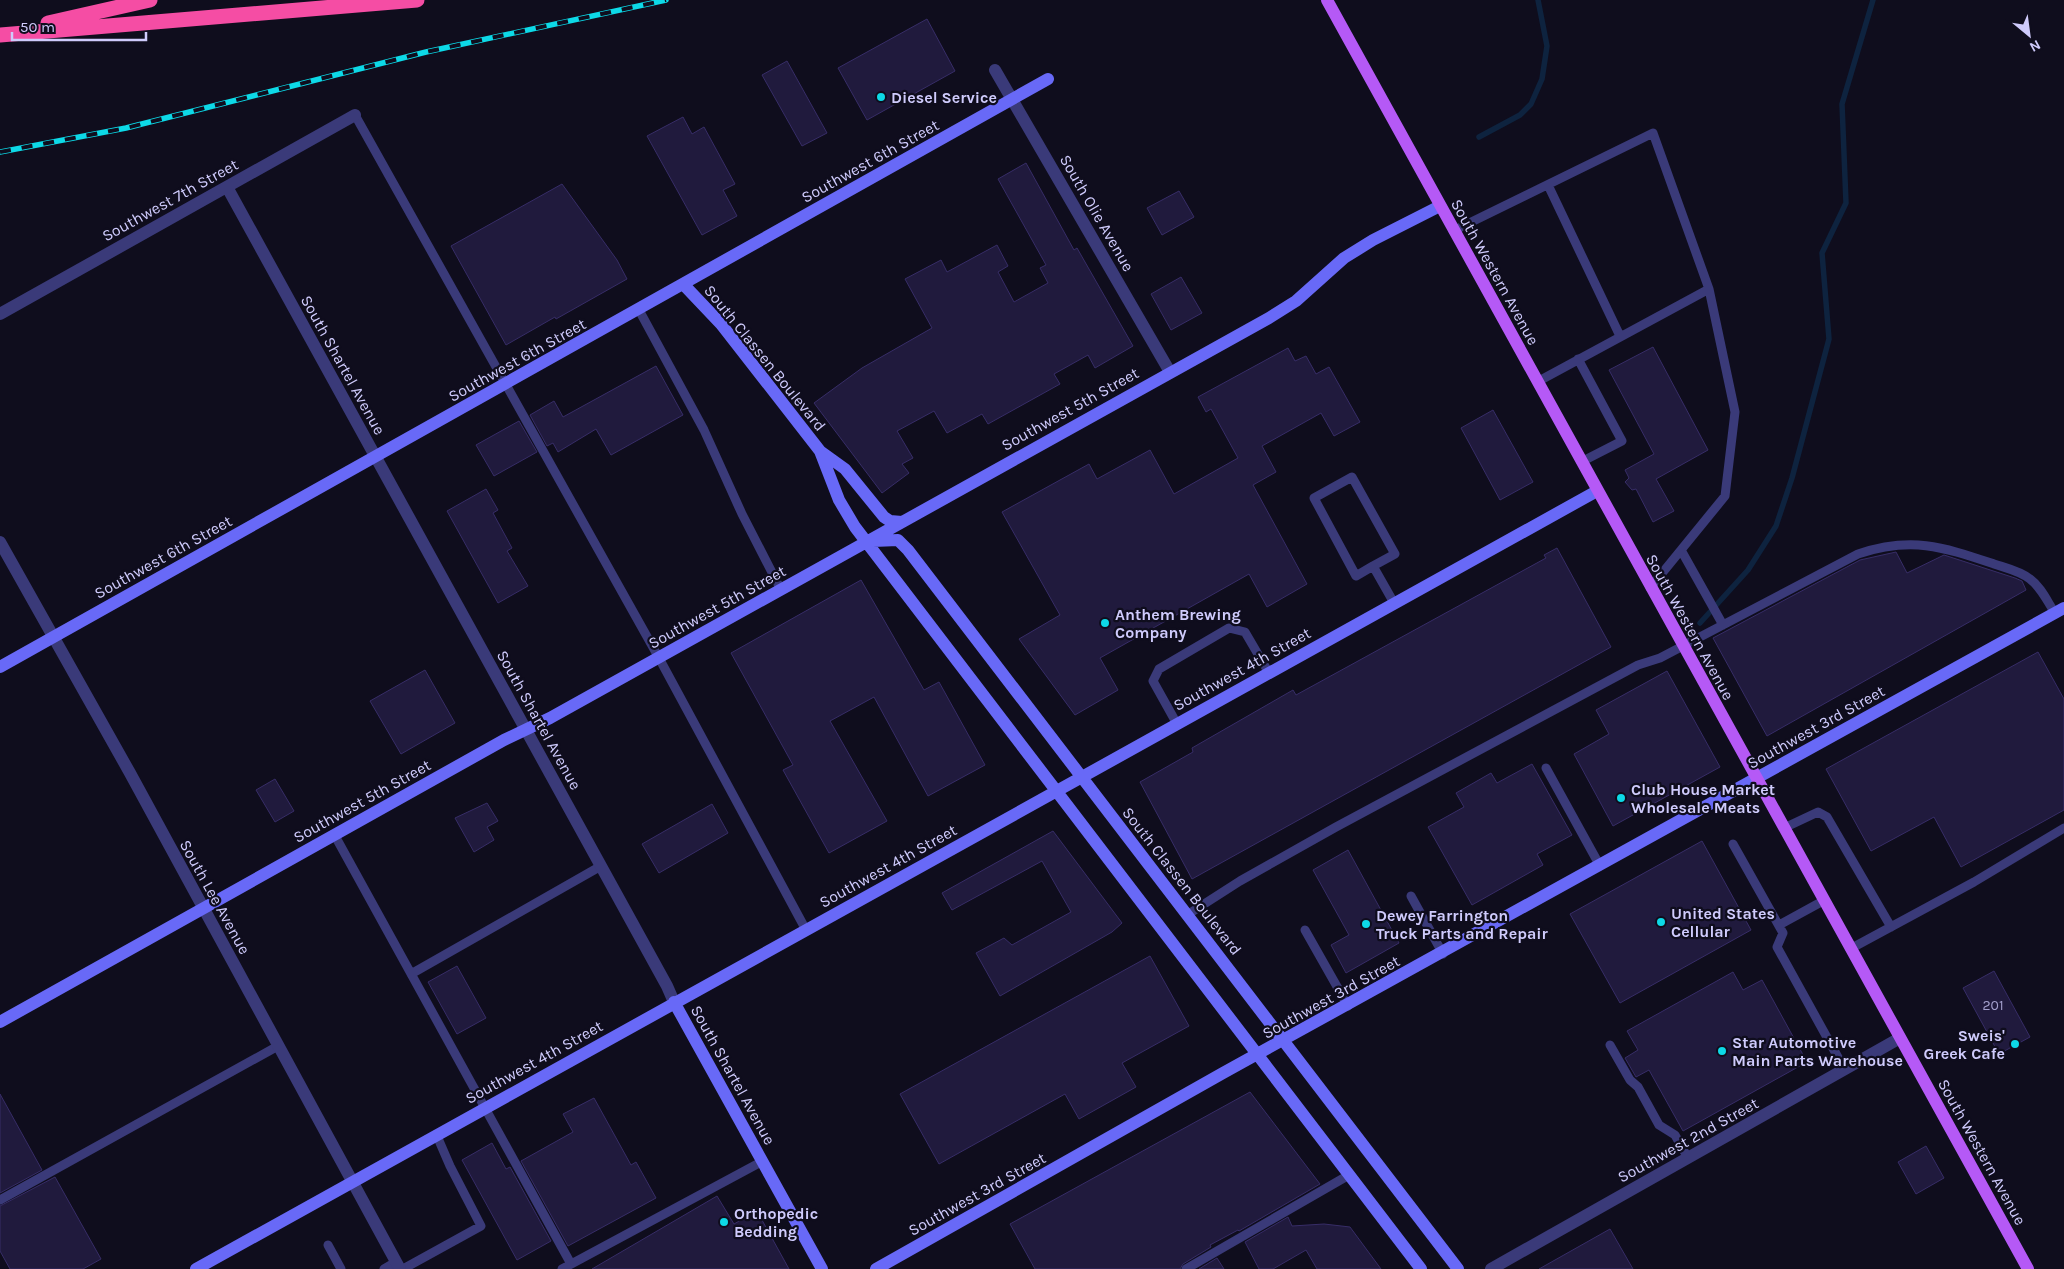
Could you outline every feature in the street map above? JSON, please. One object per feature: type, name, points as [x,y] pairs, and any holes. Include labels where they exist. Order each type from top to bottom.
[{"type":"highway","points":[[0,34],[150,0]]},
{"type":"highway","points":[[0,34],[418,0]]},
{"type":"main road","name":"South Western Avenue","points":[[1327,0],[1682,646],[2028,1269]]},
{"type":"street","name":"South Olie Avenue","points":[[995,70],[1014,99],[1170,372]]},
{"type":"street","name":"Southwest 6th Street","points":[[0,666],[376,458],[1048,79]]},
{"type":"street","name":"Southwest 7th Street","points":[[0,314],[355,114]]},
{"type":"street","name":"South Shartel Avenue","points":[[227,187],[822,1269]]},
{"type":"street","name":"Southwest 5th Street","points":[[0,1022],[334,834],[659,658],[1296,301],[1344,258],[1373,240],[1440,206]]},
{"type":"street","name":"South Classen Boulevard","points":[[684,285],[721,324],[820,451],[843,509],[866,542],[1421,1269]]},
{"type":"street","name":"South Classen Boulevard","points":[[820,451],[845,469],[884,517],[890,521],[902,522]]},
{"type":"street","name":"Southwest 4th Street","points":[[196,1269],[1597,491]]},
{"type":"street","name":"South Classen Boulevard","points":[[866,542],[898,540],[908,550],[1458,1269]]},
{"type":"street","name":"South Lee Avenue","points":[[0,542],[130,774],[400,1267]]},
{"type":"street","name":"Southwest 3rd Street","points":[[876,1269],[2059,610]]},
{"type":"street","name":"Southwest 2nd Street","points":[[1491,1269],[1900,1038]]},
{"type":"lane","points":[[355,114],[659,658],[806,930]]},
{"type":"lane","points":[[1453,231],[1653,134],[1709,289],[1735,412],[1725,496],[1650,588]]},
{"type":"lane","points":[[1548,185],[1620,336]]},
{"type":"lane","points":[[1537,382],[1709,289]]},
{"type":"lane","points":[[639,310],[704,430],[742,514],[781,590]]},
{"type":"lane","points":[[1578,359],[1622,441],[1581,462]]},
{"type":"lane","points":[[1352,477],[1395,554],[1373,566],[1356,576],[1314,498],[1352,477]]},
{"type":"lane","points":[[1188,916],[1240,881],[1441,769],[1638,665],[1660,658],[1853,556],[1882,546],[1899,544],[1951,550],[2022,574],[2039,588],[2059,610]]},
{"type":"lane","points":[[1681,550],[1723,625]]},
{"type":"lane","points":[[1373,566],[1394,603]]},
{"type":"lane","points":[[1177,724],[1153,681],[1159,670],[1229,628],[1245,632],[1269,673]]},
{"type":"lane","points":[[1546,768],[1600,866]]},
{"type":"lane","points":[[1784,828],[1818,812],[1827,817],[1891,927]]},
{"type":"lane","points":[[1850,949],[1974,882],[2064,828]]},
{"type":"lane","points":[[334,834],[571,1264]]},
{"type":"lane","points":[[1733,844],[1783,933],[1777,947],[1845,1070]]},
{"type":"lane","points":[[411,974],[601,866]]},
{"type":"lane","points":[[1411,896],[1442,954]]},
{"type":"lane","points":[[1779,925],[1823,901]]},
{"type":"lane","points":[[1305,930],[1348,1006]]},
{"type":"lane","points":[[1610,1045],[1630,1080],[1638,1087],[1659,1125],[1675,1135],[1688,1158]]},
{"type":"lane","points":[[0,1200],[278,1046]]},
{"type":"lane","points":[[384,1269],[400,1267],[481,1226],[437,1136]]},
{"type":"lane","points":[[562,1269],[762,1161]]},
{"type":"lane","points":[[1186,1269],[1349,1175]]},
{"type":"lane","points":[[328,1245],[341,1269]]},
{"type":"building","points":[[927,19],[955,71],[867,120],[838,68]]},
{"type":"building","points":[[787,61],[827,133],[802,146],[762,75]]},
{"type":"building","points":[[683,117],[692,134],[704,127],[735,184],[723,190],[737,216],[702,235],[647,136]]},
{"type":"building","points":[[1026,163],[1074,250],[1077,248],[1133,346],[1095,368],[1088,355],[1054,374],[1060,384],[988,424],[982,414],[947,433],[934,411],[897,431],[913,458],[902,464],[909,473],[882,493],[814,403],[862,368],[932,328],[905,279],[941,260],[947,272],[997,245],[1008,266],[998,272],[1014,302],[1048,283],[1040,268],[1046,265],[998,179]]},
{"type":"building","points":[[562,184],[617,260],[627,279],[506,345],[451,246]]},
{"type":"building","points":[[1179,191],[1194,217],[1162,235],[1147,208]]},
{"type":"building","points":[[1181,277],[1202,313],[1171,330],[1151,294]]},
{"type":"building","points":[[1653,347],[1708,450],[1656,479],[1674,511],[1653,522],[1636,489],[1632,490],[1625,482],[1629,478],[1625,470],[1654,454],[1609,370]]},
{"type":"building","points":[[1288,348],[1295,361],[1306,356],[1316,374],[1329,367],[1360,422],[1334,436],[1321,413],[1262,446],[1276,472],[1253,485],[1307,584],[1267,607],[1249,574],[1100,658],[1118,690],[1075,715],[1019,639],[1060,615],[1002,512],[1089,464],[1097,479],[1150,450],[1174,494],[1238,458],[1211,409],[1206,412],[1198,397]]},
{"type":"building","points":[[656,366],[683,415],[611,455],[596,429],[558,452],[553,443],[547,446],[530,415],[554,401],[563,417]]},
{"type":"building","points":[[1493,410],[1533,482],[1500,500],[1461,428]]},
{"type":"building","points":[[519,421],[537,452],[494,476],[476,445]]},
{"type":"building","points":[[486,489],[498,510],[493,513],[512,548],[507,551],[528,586],[498,603],[447,511]]},
{"type":"building","points":[[1557,548],[1611,647],[1192,879],[1140,782],[1193,752],[1192,748],[1293,690],[1296,695],[1546,558],[1544,555]]},
{"type":"building","points":[[1896,552],[1907,573],[1944,555],[2015,578],[2022,581],[2026,590],[1767,736],[1713,638],[1860,560]]},
{"type":"building","points":[[861,580],[924,690],[939,682],[985,765],[928,796],[874,697],[830,721],[887,821],[829,853],[783,770],[793,765],[731,653]]},
{"type":"building","points":[[2038,652],[2064,699],[2064,810],[1961,867],[1934,817],[1871,851],[1826,769]]},
{"type":"building","points":[[425,670],[455,723],[401,754],[370,701]]},
{"type":"building","points":[[1667,671],[1720,767],[1613,826],[1574,754],[1609,734],[1596,710]]},
{"type":"building","points":[[1532,764],[1572,835],[1537,854],[1543,865],[1472,905],[1428,827],[1464,807],[1456,793],[1491,773],[1497,783]]},
{"type":"building","points":[[275,779],[294,811],[275,822],[256,790]]},
{"type":"building","points":[[487,803],[498,821],[487,827],[494,840],[474,852],[455,818]]},
{"type":"building","points":[[712,804],[728,833],[659,873],[642,844]]},
{"type":"building","points":[[1053,831],[1122,923],[1112,932],[1000,996],[976,953],[1004,938],[1012,945],[1071,912],[1042,861],[952,910],[942,893]]},
{"type":"building","points":[[1702,841],[1751,930],[1620,1003],[1570,914]]},
{"type":"building","points":[[1348,850],[1399,943],[1346,973],[1331,945],[1349,935],[1313,870]]},
{"type":"building","points":[[1150,956],[1189,1026],[1122,1063],[1136,1087],[1079,1119],[1065,1094],[939,1164],[900,1094]]},
{"type":"building","points":[[457,966],[486,1018],[457,1034],[428,982]]},
{"type":"building","points":[[1994,971],[2030,1037],[1999,1054],[1963,988]]},
{"type":"building","points":[[1733,972],[1743,990],[1762,980],[1807,1062],[1683,1131],[1649,1070],[1636,1077],[1625,1058],[1638,1050],[1627,1031]]},
{"type":"building","points":[[1250,1092],[1320,1184],[1239,1231],[1210,1245],[1211,1247],[1183,1264],[1180,1269],[1035,1269],[1010,1224]]},
{"type":"building","points":[[0,1094],[42,1170],[0,1193]]},
{"type":"building","points":[[594,1098],[631,1165],[636,1162],[656,1198],[568,1246],[521,1161],[573,1132],[563,1114]]},
{"type":"building","points":[[492,1143],[506,1169],[510,1167],[551,1241],[517,1260],[462,1160]]},
{"type":"building","points":[[1926,1146],[1944,1178],[1916,1194],[1898,1162]]},
{"type":"building","points":[[55,1177],[101,1259],[83,1269],[10,1269],[0,1251],[0,1206]]},
{"type":"building","name":"Orthopedic Bedding","points":[[717,1196],[734,1224],[757,1211],[789,1269],[592,1269]]},
{"type":"building","points":[[1288,1217],[1292,1226],[1324,1224],[1350,1227],[1381,1269],[1317,1269],[1306,1250],[1273,1269],[1259,1269],[1245,1242]]},
{"type":"building","points":[[1610,1229],[1633,1269],[1539,1269]]},
{"type":"building","points":[[1217,1258],[1224,1269],[1199,1269]]},
{"type":"waterway","points":[[1479,137],[1520,115],[1531,104],[1542,79],[1547,46],[1538,0]]},
{"type":"waterway","points":[[1700,623],[1748,570],[1776,526],[1792,478],[1829,339],[1822,253],[1846,203],[1842,104],[1873,0]]},
{"type":"railway","points":[[0,152],[126,128],[426,52],[666,0]]},
{"type":"place","name":"Diesel Service","points":[[881,97]]},
{"type":"place","name":"Anthem Brewing Company","points":[[1105,623]]},
{"type":"place","name":"Club House Market Wholesale Meats","points":[[1621,798]]},
{"type":"place","name":"United States Cellular","points":[[1661,922]]},
{"type":"place","name":"Dewey Farrington Truck Parts and Repair","points":[[1366,924]]},
{"type":"place","name":"Sweis' Greek Cafe","points":[[2015,1044]]},
{"type":"place","name":"Star Automotive Main Parts Warehouse","points":[[1722,1051]]},
{"type":"place","name":"Orthopedic Bedding","points":[[724,1222]]}]
